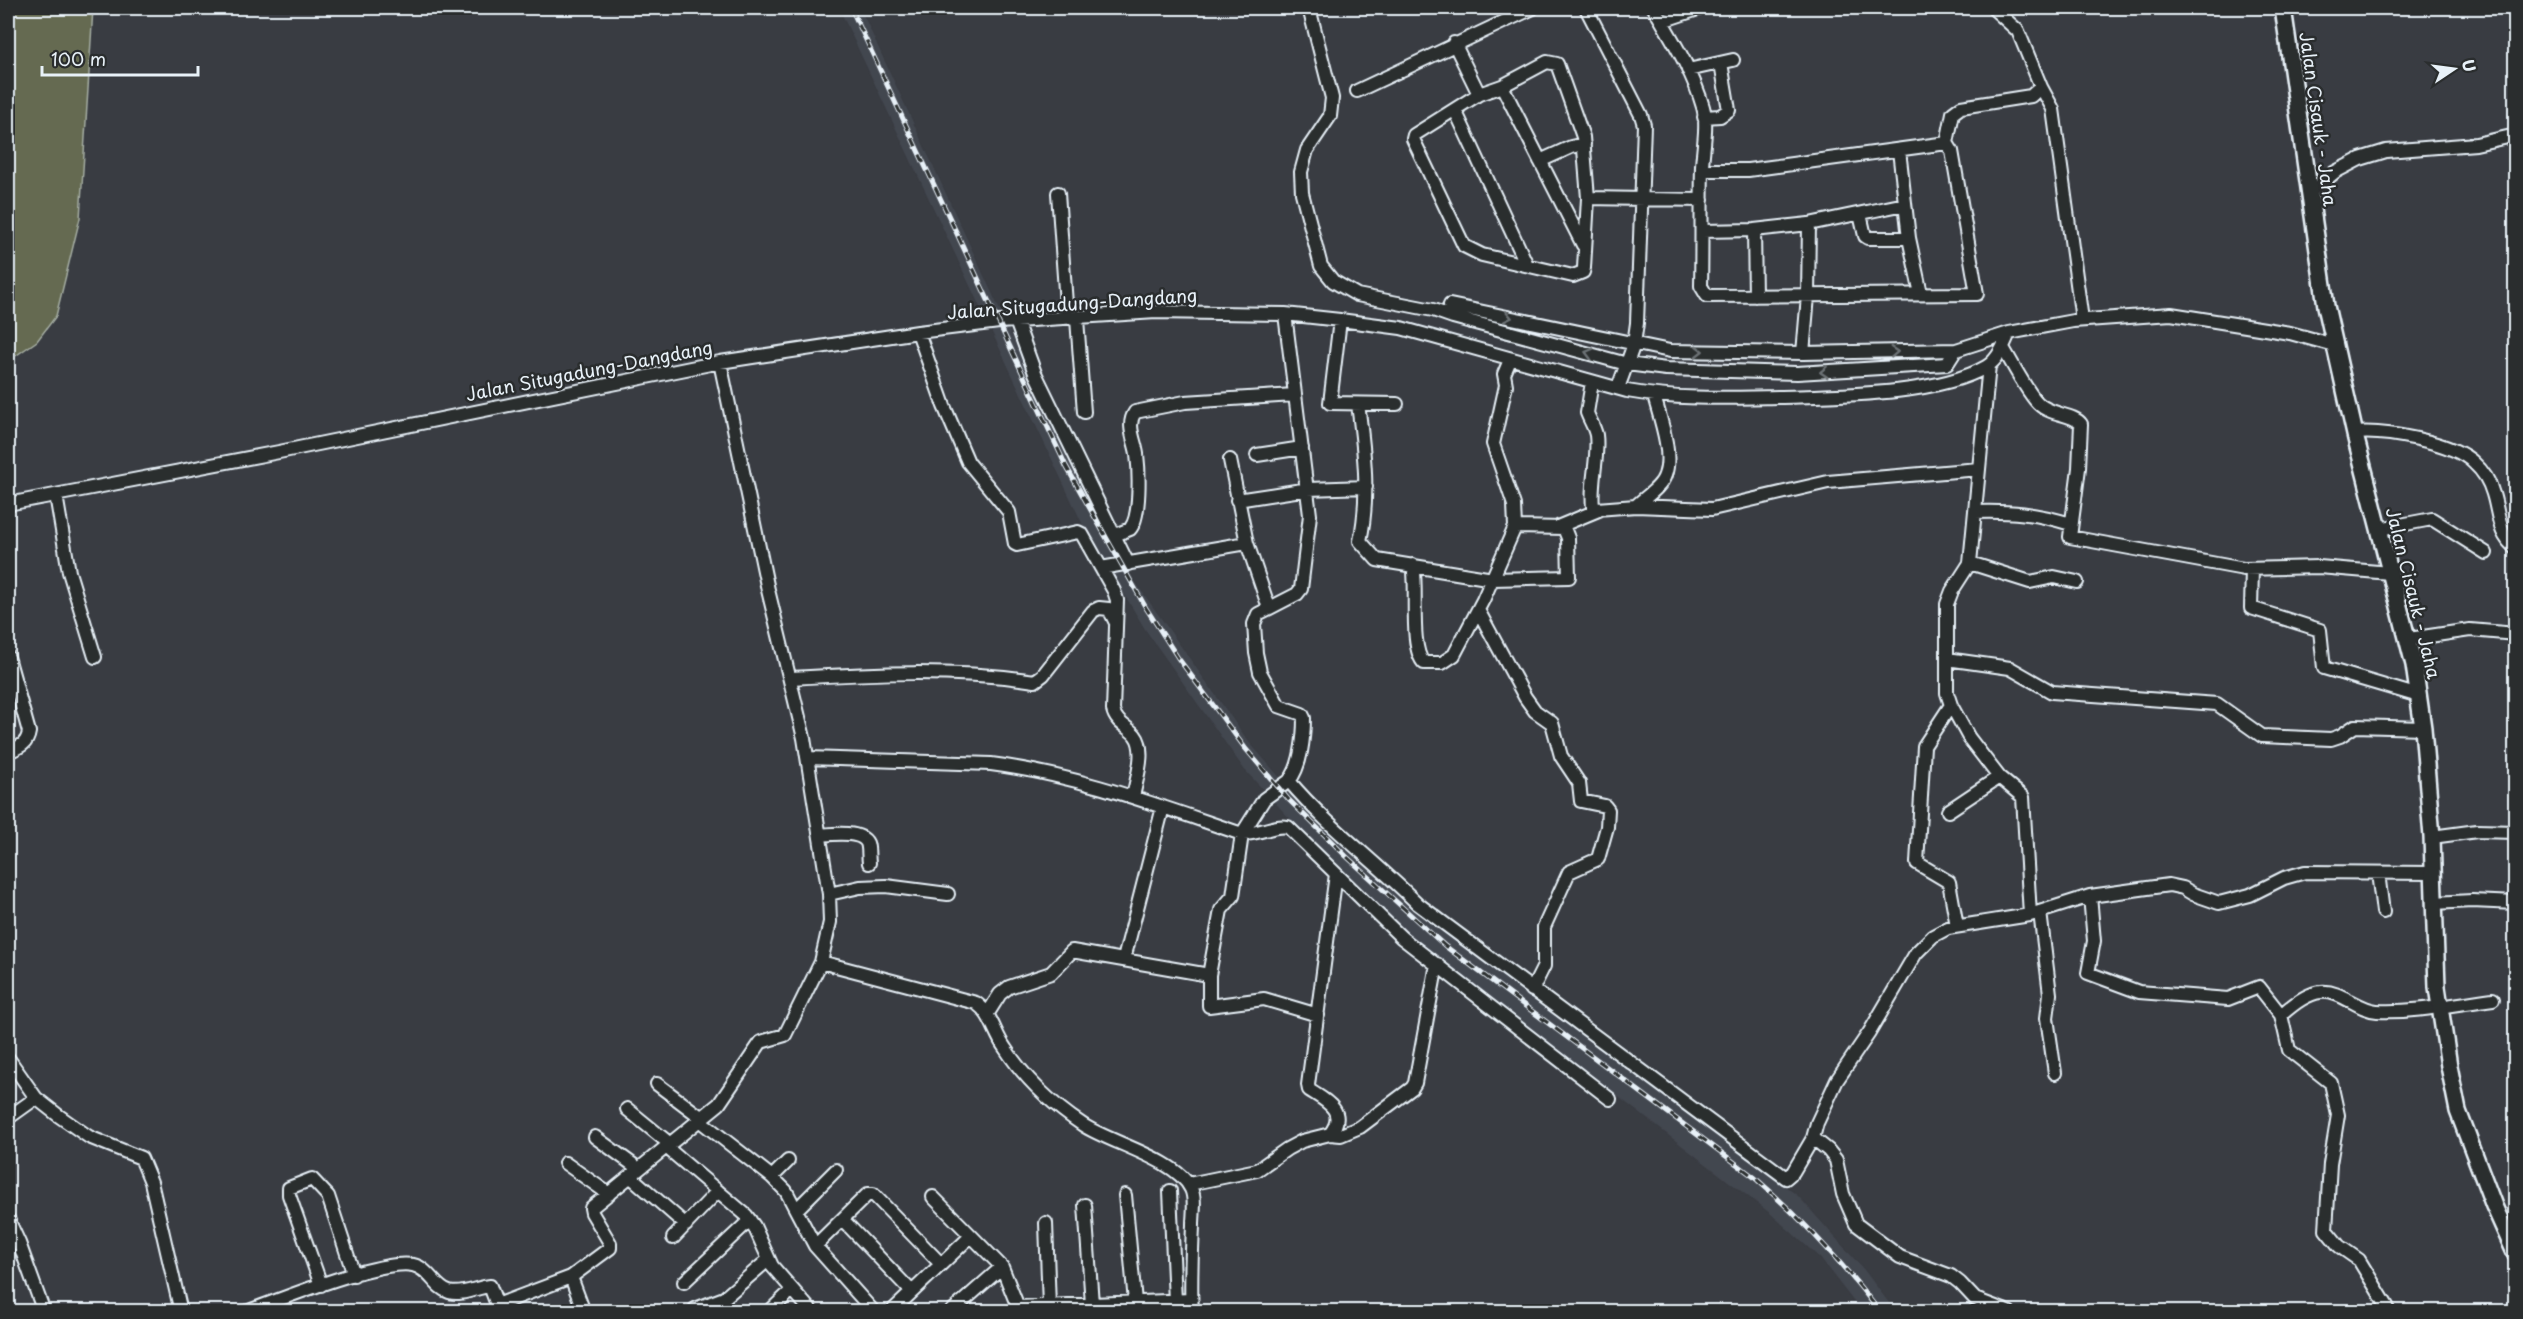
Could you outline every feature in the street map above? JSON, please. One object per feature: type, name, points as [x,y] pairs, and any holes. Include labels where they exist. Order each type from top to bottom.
[{"type":"main road","name":"Jalan Cisauk - Jaha","points":[[2283,8],[2311,192],[2319,261],[2334,345],[2390,573],[2409,639],[2419,696],[2432,837],[2437,987],[2458,1111],[2494,1206],[2516,1255]]},
{"type":"street","points":[[1309,8],[1332,99],[1330,116],[1307,150],[1301,172],[1302,193],[1321,266],[1333,281],[1357,295],[1433,310],[1627,364],[1666,369],[1797,373],[1947,364]]},
{"type":"street","points":[[1357,91],[1454,43],[1533,8]]},
{"type":"street","points":[[1586,8],[1641,115],[1644,135],[1637,323],[1634,344],[1618,388]]},
{"type":"street","points":[[1654,8],[1688,70],[1703,107],[1701,286],[1707,297],[1977,294],[1952,150],[1947,143],[1953,113],[1961,107],[2031,96],[2041,87]]},
{"type":"street","points":[[1662,21],[1701,8]]},
{"type":"street","points":[[1993,8],[2018,32],[2041,87],[2053,109],[2082,320]]},
{"type":"street","points":[[1454,43],[1479,94]]},
{"type":"street","points":[[1547,62],[1557,64],[1584,144],[1588,198],[1584,268],[1578,275],[1573,276],[1482,255],[1464,246],[1414,145],[1414,135],[1479,94],[1502,86],[1547,62]]},
{"type":"street","points":[[1688,70],[1727,62],[1729,110],[1720,116],[1704,117]]},
{"type":"street","points":[[1502,86],[1584,246]]},
{"type":"street","points":[[1455,110],[1527,265]]},
{"type":"street","points":[[2311,192],[2335,172],[2360,159],[2386,151],[2476,144],[2516,135]]},
{"type":"street","points":[[1702,170],[1748,170],[1947,143]]},
{"type":"street","points":[[1540,161],[1570,147],[1584,144]]},
{"type":"street","points":[[1899,150],[1910,238],[1921,294]]},
{"type":"street","points":[[1058,193],[1084,412]]},
{"type":"street","points":[[1588,198],[1702,200]]},
{"type":"street","points":[[1702,231],[1754,230],[1809,224],[1905,204]]},
{"type":"street","points":[[1860,214],[1865,236],[1868,238],[1910,238]]},
{"type":"street","points":[[1803,353],[1808,296],[1809,224]]},
{"type":"street","points":[[1754,230],[1755,296]]},
{"type":"street","points":[[1450,305],[1670,351],[1803,353],[1950,350],[2008,333],[2082,320],[2171,314],[2290,333],[2334,345]]},
{"type":"street","name":"Jalan Situgadung-Dangdang","points":[[8,504],[279,452],[720,362],[918,332],[1016,321],[1156,312],[1286,314],[1401,328],[1510,360],[1654,396],[1711,398],[1894,391],[1949,381],[1989,365],[2003,348],[2008,333]]},
{"type":"street","points":[[1286,314],[1310,515],[1301,589],[1297,594],[1258,614],[1254,624],[1260,672],[1279,706],[1302,714],[1304,718],[1301,749],[1295,775],[1264,799],[1242,834],[1233,896],[1221,910],[1209,975],[1209,1006],[1264,999],[1318,1015]]},
{"type":"street","points":[[1340,320],[1330,402],[1396,404]]},
{"type":"street","points":[[1016,321],[1035,373],[1128,564]]},
{"type":"street","points":[[918,332],[944,406],[968,462],[1009,512],[1015,544],[1078,532],[1082,534],[1116,596],[1114,714],[1134,735],[1141,752],[1133,797]]},
{"type":"street","points":[[2003,348],[2038,404],[2059,415],[2075,418],[2081,424],[2079,468],[2070,537],[2161,555],[2252,569],[2319,567],[2390,573]]},
{"type":"street","points":[[1949,381],[1947,364],[1950,350]]},
{"type":"street","points":[[1413,565],[1416,576],[1414,596],[1418,652],[1424,663],[1442,663],[1454,655],[1493,579],[1515,527],[1514,505],[1493,444],[1506,386],[1504,374],[1510,360]]},
{"type":"street","points":[[246,1311],[321,1284],[391,1266],[412,1264],[422,1268],[447,1292],[456,1293],[490,1286],[497,1305],[571,1277],[610,1248],[610,1243],[591,1211],[593,1206],[719,1104],[761,1042],[785,1035],[821,963],[830,922],[829,894],[808,758],[791,678],[768,590],[720,362]]},
{"type":"street","points":[[1989,365],[1970,563],[1952,591],[1947,604],[1947,693],[1969,738],[1999,777],[2023,797],[2035,913],[2050,994],[2047,1018],[2055,1073]]},
{"type":"street","points":[[1592,382],[1587,413],[1593,422],[1596,438],[1593,470],[1593,505],[1595,508],[1636,506],[1712,509],[1828,482],[1979,470]]},
{"type":"street","points":[[1115,534],[1131,529],[1137,514],[1138,460],[1131,427],[1135,412],[1185,402],[1294,395]]},
{"type":"street","points":[[1636,506],[1657,487],[1665,476],[1667,454],[1654,396]]},
{"type":"street","points":[[1358,404],[1366,487],[1365,515],[1360,541],[1377,560],[1493,579],[1569,577],[1568,538],[1566,530],[1560,526]]},
{"type":"street","points":[[2355,433],[2372,431],[2395,434],[2465,456],[2475,463],[2486,477],[2493,494],[2506,540],[2516,548]]},
{"type":"street","points":[[1257,455],[1302,448]]},
{"type":"street","points":[[1230,460],[1247,543],[1269,608]]},
{"type":"street","points":[[1237,500],[1308,489],[1366,487]]},
{"type":"street","points":[[56,495],[67,563],[95,657]]},
{"type":"street","points":[[1515,527],[1560,526],[1601,509]]},
{"type":"street","points":[[1975,512],[2015,511],[2042,515],[2071,524]]},
{"type":"street","points":[[2379,529],[2432,519],[2486,553]]},
{"type":"street","points":[[1101,568],[1247,543]]},
{"type":"street","points":[[1970,563],[2030,582],[2054,578],[2077,582]]},
{"type":"street","points":[[2252,569],[2251,609],[2320,630],[2324,668],[2419,696]]},
{"type":"street","points":[[791,678],[874,673],[951,672],[988,674],[1035,681],[1043,675],[1093,611],[1099,608],[1109,609],[1115,622]]},
{"type":"street","points":[[1478,610],[1525,697],[1535,711],[1552,723],[1561,756],[1579,783],[1581,801],[1605,806],[1608,810],[1607,826],[1598,859],[1569,872],[1544,927],[1544,966],[1532,990]]},
{"type":"street","points":[[2409,639],[2470,630],[2516,634]]},
{"type":"street","points":[[8,657],[29,732],[28,740],[23,746],[8,752]]},
{"type":"street","points":[[1947,659],[2010,668],[2052,693],[2217,704],[2262,736],[2331,738],[2355,726],[2423,728]]},
{"type":"street","points":[[1951,705],[1924,746],[1917,863],[1949,882],[1957,926]]},
{"type":"street","points":[[808,758],[991,764],[1051,773],[1133,797],[1242,834],[1256,834],[1281,826],[1288,827],[1402,938],[1610,1100]]},
{"type":"street","points":[[1948,811],[1999,777]]},
{"type":"street","points":[[1289,781],[1306,801],[1386,871],[1418,904],[1786,1178],[1793,1172],[1813,1138],[1817,1123],[1837,1080],[1869,1033],[1916,953],[1934,936],[1948,928],[2035,913],[2090,896],[2173,884],[2219,903],[2250,895],[2294,874],[2432,873]]},
{"type":"street","points":[[1124,959],[1163,807]]},
{"type":"street","points":[[2432,837],[2477,831],[2516,832]]},
{"type":"street","points":[[820,835],[857,835],[864,838],[869,862]]},
{"type":"street","points":[[2378,873],[2383,912]]},
{"type":"street","points":[[1330,1134],[1336,1126],[1337,1119],[1334,1109],[1326,1100],[1309,1090],[1308,1084],[1336,874]]},
{"type":"street","points":[[829,894],[876,886],[948,894]]},
{"type":"street","points":[[2090,896],[2094,940],[2088,973],[2139,992],[2228,999],[2259,987],[2281,1015],[2289,1050],[2331,1083],[2338,1115],[2330,1164],[2326,1230],[2339,1246],[2359,1260],[2387,1306],[2387,1311]]},
{"type":"street","points":[[2434,903],[2472,901],[2516,903]]},
{"type":"street","points":[[988,1014],[1000,994],[1009,987],[1051,973],[1071,951],[1209,975]]},
{"type":"street","points":[[821,963],[949,994],[976,1003],[988,1014],[1005,1048],[1035,1086],[1083,1125],[1165,1165],[1185,1178],[1193,1198],[1191,1306],[1175,1301],[1015,1309],[1002,1267],[933,1197]]},
{"type":"street","points":[[1189,1184],[1257,1170],[1294,1145],[1330,1134],[1341,1135],[1360,1127],[1415,1083],[1437,964]]},
{"type":"street","points":[[2281,1015],[2297,1002],[2320,991],[2336,994],[2376,1011],[2399,1011],[2493,999]]},
{"type":"street","points":[[8,1058],[36,1098],[89,1137],[129,1151],[144,1162],[151,1182],[181,1311]]},
{"type":"street","points":[[657,1084],[772,1177],[786,1191],[815,1246],[874,1311]]},
{"type":"street","points":[[8,1118],[36,1098]]},
{"type":"street","points":[[627,1109],[750,1220],[768,1260],[812,1311]]},
{"type":"street","points":[[595,1137],[634,1172],[686,1225]]},
{"type":"street","points":[[1813,1138],[1836,1160],[1843,1194],[1856,1224],[1900,1257],[1951,1276],[1975,1299],[2009,1311]]},
{"type":"street","points":[[772,1177],[788,1161]]},
{"type":"street","points":[[565,1163],[609,1194]]},
{"type":"street","points":[[796,1210],[836,1170]]},
{"type":"street","points":[[321,1284],[289,1196],[289,1188],[312,1179],[328,1196],[354,1275]]},
{"type":"street","points":[[673,1238],[718,1191]]},
{"type":"street","points":[[1170,1191],[1175,1301]]},
{"type":"street","points":[[815,1246],[868,1194],[873,1194],[941,1264]]},
{"type":"street","points":[[1125,1195],[1135,1302]]},
{"type":"street","points":[[1085,1205],[1092,1304]]},
{"type":"street","points":[[8,1219],[44,1311]]},
{"type":"street","points":[[684,1282],[750,1220]]},
{"type":"street","points":[[843,1220],[912,1292]]},
{"type":"street","points":[[1046,1223],[1049,1307]]},
{"type":"street","points":[[891,1311],[971,1236]]},
{"type":"street","points":[[695,1309],[724,1298],[768,1260]]},
{"type":"street","points":[[951,1311],[1002,1267]]},
{"type":"street","points":[[571,1277],[584,1311]]},
{"type":"street","points":[[768,1311],[792,1290]]},
{"type":"shaded area","points":[[839,8],[860,8],[1071,464],[1133,579],[1248,741],[1303,804],[1413,911],[1617,1056],[1799,1197],[1864,1270],[1895,1311],[1861,1311],[1820,1258],[1770,1213],[1397,927],[1332,864],[1244,769],[1145,629],[1083,525]]},
{"type":"green space","points":[[8,8],[93,8],[80,218],[56,316],[37,341],[8,361]]},
{"type":"railway","points":[[851,8],[1066,466],[1146,608],[1178,658],[1245,748],[1289,800],[1346,856],[1445,946],[1754,1177],[1820,1241],[1880,1312]]}]
